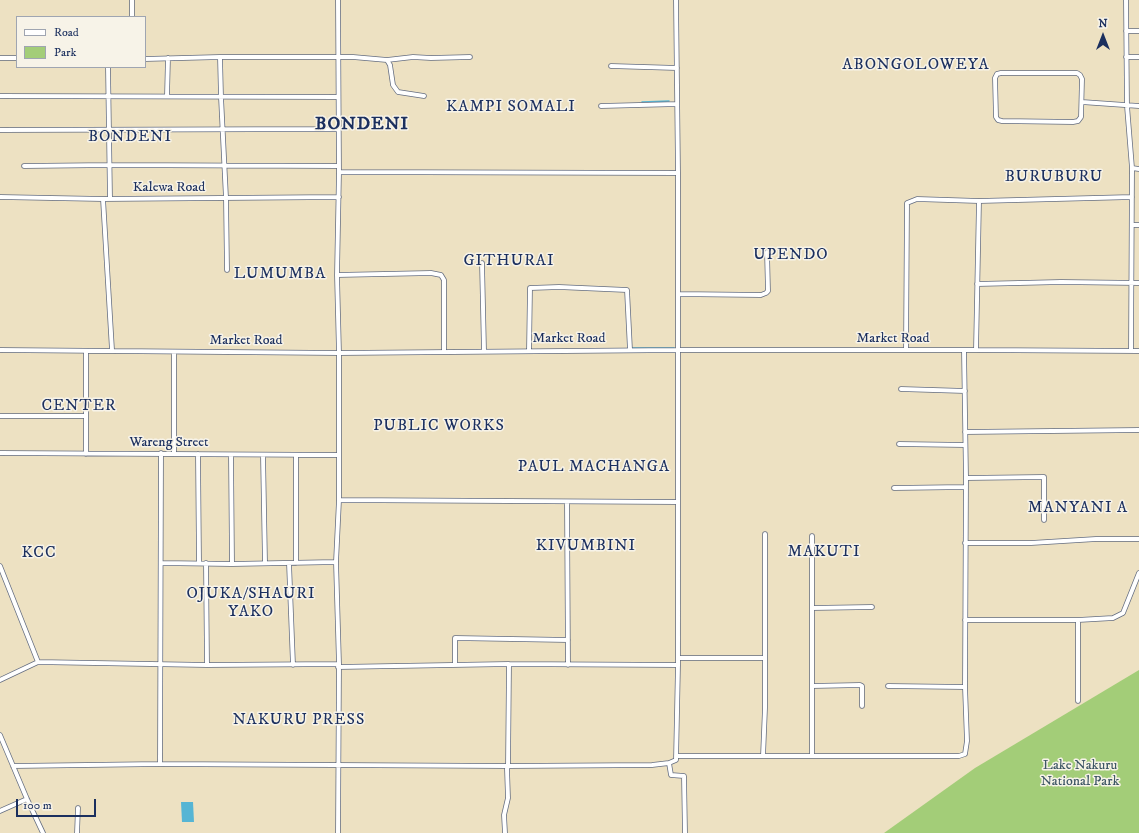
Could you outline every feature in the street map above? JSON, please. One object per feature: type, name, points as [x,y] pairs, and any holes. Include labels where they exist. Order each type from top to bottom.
[{"type":"street","points":[[132,0],[132,16]]},
{"type":"street","points":[[338,0],[339,197],[337,275],[339,353],[339,500],[336,562],[339,666],[337,764],[338,833]]},
{"type":"street","points":[[13,766],[337,764],[507,769],[652,764],[670,763],[676,760],[678,665],[678,173],[676,0]]},
{"type":"street","points":[[1126,0],[1127,106],[1132,168],[1131,350]]},
{"type":"street","points":[[1126,31],[1139,31]]},
{"type":"street","points":[[146,58],[338,57],[387,60],[413,56],[431,58],[470,57]]},
{"type":"street","points":[[220,57],[220,97],[226,198],[227,270]]},
{"type":"street","points":[[1126,57],[1139,57]]},
{"type":"street","points":[[0,58],[16,58]]},
{"type":"street","points":[[167,96],[168,58]]},
{"type":"street","points":[[387,60],[390,65],[393,85],[398,92],[424,96]]},
{"type":"street","points":[[611,66],[677,68]]},
{"type":"street","points":[[108,68],[110,199]]},
{"type":"street","points":[[1077,73],[1082,78],[1082,102],[1081,117],[1078,121],[998,120],[996,117],[996,74],[1077,73]]},
{"type":"street","points":[[0,96],[338,97]]},
{"type":"street","points":[[1082,102],[1139,106]]},
{"type":"street","points":[[601,106],[677,104]]},
{"type":"street","points":[[0,130],[339,129]]},
{"type":"street","points":[[24,166],[110,164],[339,166]]},
{"type":"street","points":[[1132,168],[1139,168]]},
{"type":"street","points":[[339,172],[678,173]]},
{"type":"street","name":"Kalewa Road","points":[[0,197],[110,199],[339,197]]},
{"type":"street","points":[[906,350],[907,202],[917,199],[979,201],[1132,197]]},
{"type":"street","points":[[103,199],[112,350]]},
{"type":"street","points":[[976,350],[979,201]]},
{"type":"street","points":[[1132,225],[1139,225]]},
{"type":"street","points":[[678,294],[761,295],[766,293],[768,291],[767,252]]},
{"type":"street","points":[[482,263],[484,351]]},
{"type":"street","points":[[337,275],[431,273],[441,275],[444,280],[444,352]]},
{"type":"street","points":[[977,284],[1061,282],[1139,283]]},
{"type":"street","points":[[529,351],[530,288],[559,287],[627,290],[630,350]]},
{"type":"street","name":"Market Road","points":[[0,350],[339,353],[630,350],[1139,351]]},
{"type":"street","points":[[676,756],[959,756],[965,754],[966,478],[964,350]]},
{"type":"street","points":[[86,351],[86,454]]},
{"type":"street","points":[[174,352],[174,454]]},
{"type":"street","points":[[900,389],[965,391]]},
{"type":"street","points":[[0,416],[86,416]]},
{"type":"street","points":[[965,432],[1139,430]]},
{"type":"street","points":[[899,444],[965,445]]},
{"type":"street","name":"Wareng Street","points":[[0,453],[338,455]]},
{"type":"street","points":[[160,764],[161,454]]},
{"type":"street","points":[[198,454],[199,563]]},
{"type":"street","points":[[231,455],[232,564]]},
{"type":"street","points":[[263,455],[265,563]]},
{"type":"street","points":[[296,455],[296,563]]},
{"type":"street","points":[[966,478],[1044,476],[1044,520]]},
{"type":"street","points":[[894,488],[966,487]]},
{"type":"street","points":[[339,500],[677,502]]},
{"type":"street","points":[[567,502],[568,665]]},
{"type":"street","points":[[762,756],[765,708],[765,534]]},
{"type":"street","points":[[812,536],[812,756]]},
{"type":"street","points":[[965,543],[1031,543],[1096,539],[1139,539]]},
{"type":"street","points":[[161,563],[232,564],[336,562]]},
{"type":"street","points":[[289,563],[293,664]]},
{"type":"street","points":[[206,564],[207,664]]},
{"type":"street","points":[[0,566],[38,662]]},
{"type":"street","points":[[965,620],[1078,620],[1113,618],[1123,613],[1139,574]]},
{"type":"street","points":[[812,608],[872,607]]},
{"type":"street","points":[[1078,620],[1078,700]]},
{"type":"street","points":[[456,665],[455,638],[568,640]]},
{"type":"street","points":[[678,658],[765,658]]},
{"type":"street","points":[[0,680],[38,662],[293,664],[339,666],[510,664],[678,665]]},
{"type":"street","points":[[505,833],[504,815],[508,798],[507,769],[510,664]]},
{"type":"street","points":[[812,686],[860,685],[862,686],[862,706]]},
{"type":"street","points":[[888,686],[965,687]]},
{"type":"street","points":[[0,735],[43,833]]},
{"type":"street","points":[[670,763],[671,775],[684,776],[685,833]]},
{"type":"street","points":[[0,811],[27,799]]},
{"type":"street","points":[[77,833],[78,808]]},
{"type":"green space","name":"Lake Nakuru National Park","points":[[1139,670],[1139,833],[884,833],[975,768]]},
{"type":"water","points":[[181,802],[193,802],[194,822],[182,822]]},
{"type":"waterway","points":[[642,102],[669,101]]},
{"type":"waterway","points":[[632,348],[674,348]]},
{"type":"district","name":"ABONGOLOWEYA","points":[[916,66]]},
{"type":"district","name":"KAMPI SOMALI","points":[[511,108]]},
{"type":"district","name":"BONDENI","points":[[362,125]]},
{"type":"district","name":"BONDENI","points":[[130,138]]},
{"type":"district","name":"BURUBURU","points":[[1054,178]]},
{"type":"district","name":"UPENDO","points":[[791,256]]},
{"type":"district","name":"GITHURAI","points":[[509,262]]},
{"type":"district","name":"LUMUMBA","points":[[280,275]]},
{"type":"district","name":"CENTER","points":[[79,407]]},
{"type":"district","name":"PUBLIC WORKS","points":[[439,427]]},
{"type":"district","name":"PAUL MACHANGA","points":[[594,468]]},
{"type":"district","name":"MANYANI A","points":[[1078,509]]},
{"type":"district","name":"KIVUMBINI","points":[[586,547]]},
{"type":"district","name":"MAKUTI","points":[[824,553]]},
{"type":"district","name":"KCC","points":[[39,554]]},
{"type":"district","name":"OJUKA/SHAURI YAKO","points":[[251,604]]},
{"type":"district","name":"NAKURU PRESS","points":[[299,721]]}]
